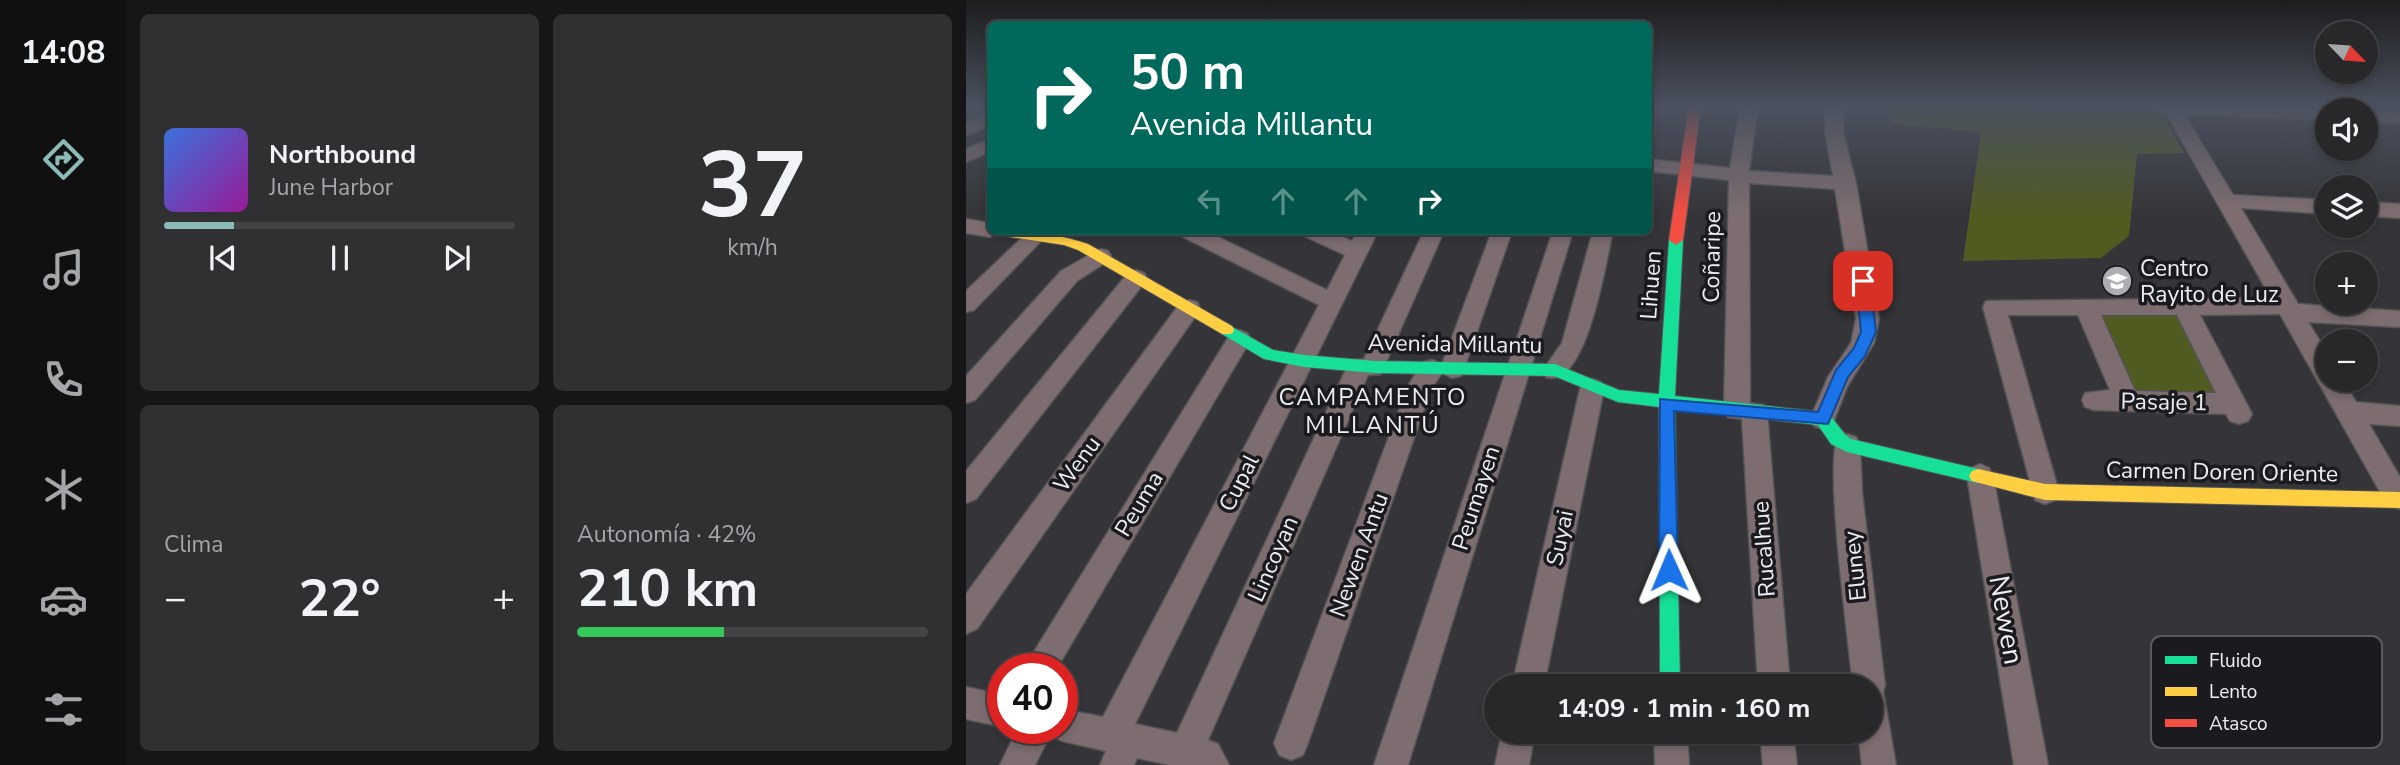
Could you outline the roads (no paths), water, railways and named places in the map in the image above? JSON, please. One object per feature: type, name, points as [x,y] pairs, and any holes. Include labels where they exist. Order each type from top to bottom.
[{"type":"street","name":"Lihuen","points":[[1670,674],[1666,404],[1682,169],[1688,142]]},
{"type":"street","name":"Coñaripe","points":[[1744,142],[1740,174],[1746,411]]},
{"type":"street","points":[[1836,142],[1868,308],[1869,332],[1860,352],[1842,374],[1823,419],[1837,439],[1847,445],[2045,492],[1994,307],[2184,306],[2289,309],[2400,319]]},
{"type":"street","points":[[2188,142],[2315,354]]},
{"type":"street","points":[[966,156],[987,146]]},
{"type":"street","points":[[1652,165],[1846,183]]},
{"type":"street","points":[[2226,201],[2315,206]]},
{"type":"street","points":[[2378,210],[2400,211]]},
{"type":"street","name":"Avenida Millantu","points":[[1016,235],[1070,236],[1136,278],[1269,355],[1301,362],[1366,367],[1555,370],[1574,377],[1592,389],[1666,404],[1823,419]]},
{"type":"street","points":[[1196,235],[1331,301]]},
{"type":"street","points":[[1330,235],[1363,242]]},
{"type":"street","name":"Lincoyan","points":[[1202,758],[1366,367],[1432,235]]},
{"type":"street","name":"Newen Antu","points":[[1291,743],[1420,386],[1442,369],[1500,235]]},
{"type":"street","name":"Peumayen","points":[[1391,765],[1562,235]]},
{"type":"street","points":[[1555,370],[1573,346],[1602,235]]},
{"type":"street","points":[[966,304],[1035,237]]},
{"type":"street","name":"Cupal","points":[[1119,747],[1301,362],[1363,242]]},
{"type":"street","points":[[966,393],[1069,276],[1100,256]]},
{"type":"street","points":[[966,491],[1136,278]]},
{"type":"street","points":[[2086,306],[2126,401]]},
{"type":"street","name":"Pasaje 1","points":[[2094,400],[2237,410],[2184,306]]},
{"type":"street","name":"Wenu","points":[[966,619],[1189,308]]},
{"type":"street","name":"Peuma","points":[[1049,653],[1239,339]]},
{"type":"street","name":"Suyai","points":[[1531,674],[1592,389]]},
{"type":"street","points":[[2337,392],[2396,489]]},
{"type":"street","name":"Rucalhue","points":[[1746,411],[1773,674]]},
{"type":"street","points":[[2348,412],[2400,416]]},
{"type":"street","name":"Eluney","points":[[1847,445],[1848,492],[1868,674]]},
{"type":"street","name":"Newen","points":[[1980,476],[2031,765]]},
{"type":"street","name":"Carmen Doren Oriente","points":[[2045,492],[2396,489]]},
{"type":"street","points":[[966,703],[987,708]]},
{"type":"street","points":[[1078,731],[1119,747],[1202,758]]},
{"type":"street","points":[[1017,765],[1028,744]]},
{"type":"street","points":[[1511,765],[1516,744]]},
{"type":"street","points":[[1671,744],[1672,765]]},
{"type":"street","points":[[1778,744],[1780,765]]},
{"type":"street","points":[[1876,744],[1878,765]]},
{"type":"place","name":"Centro Rayito de Luz","points":[[2117,281]]},
{"type":"district","name":"CAMPAMENTO MILLANTÚ","points":[[1373,411]]}]
